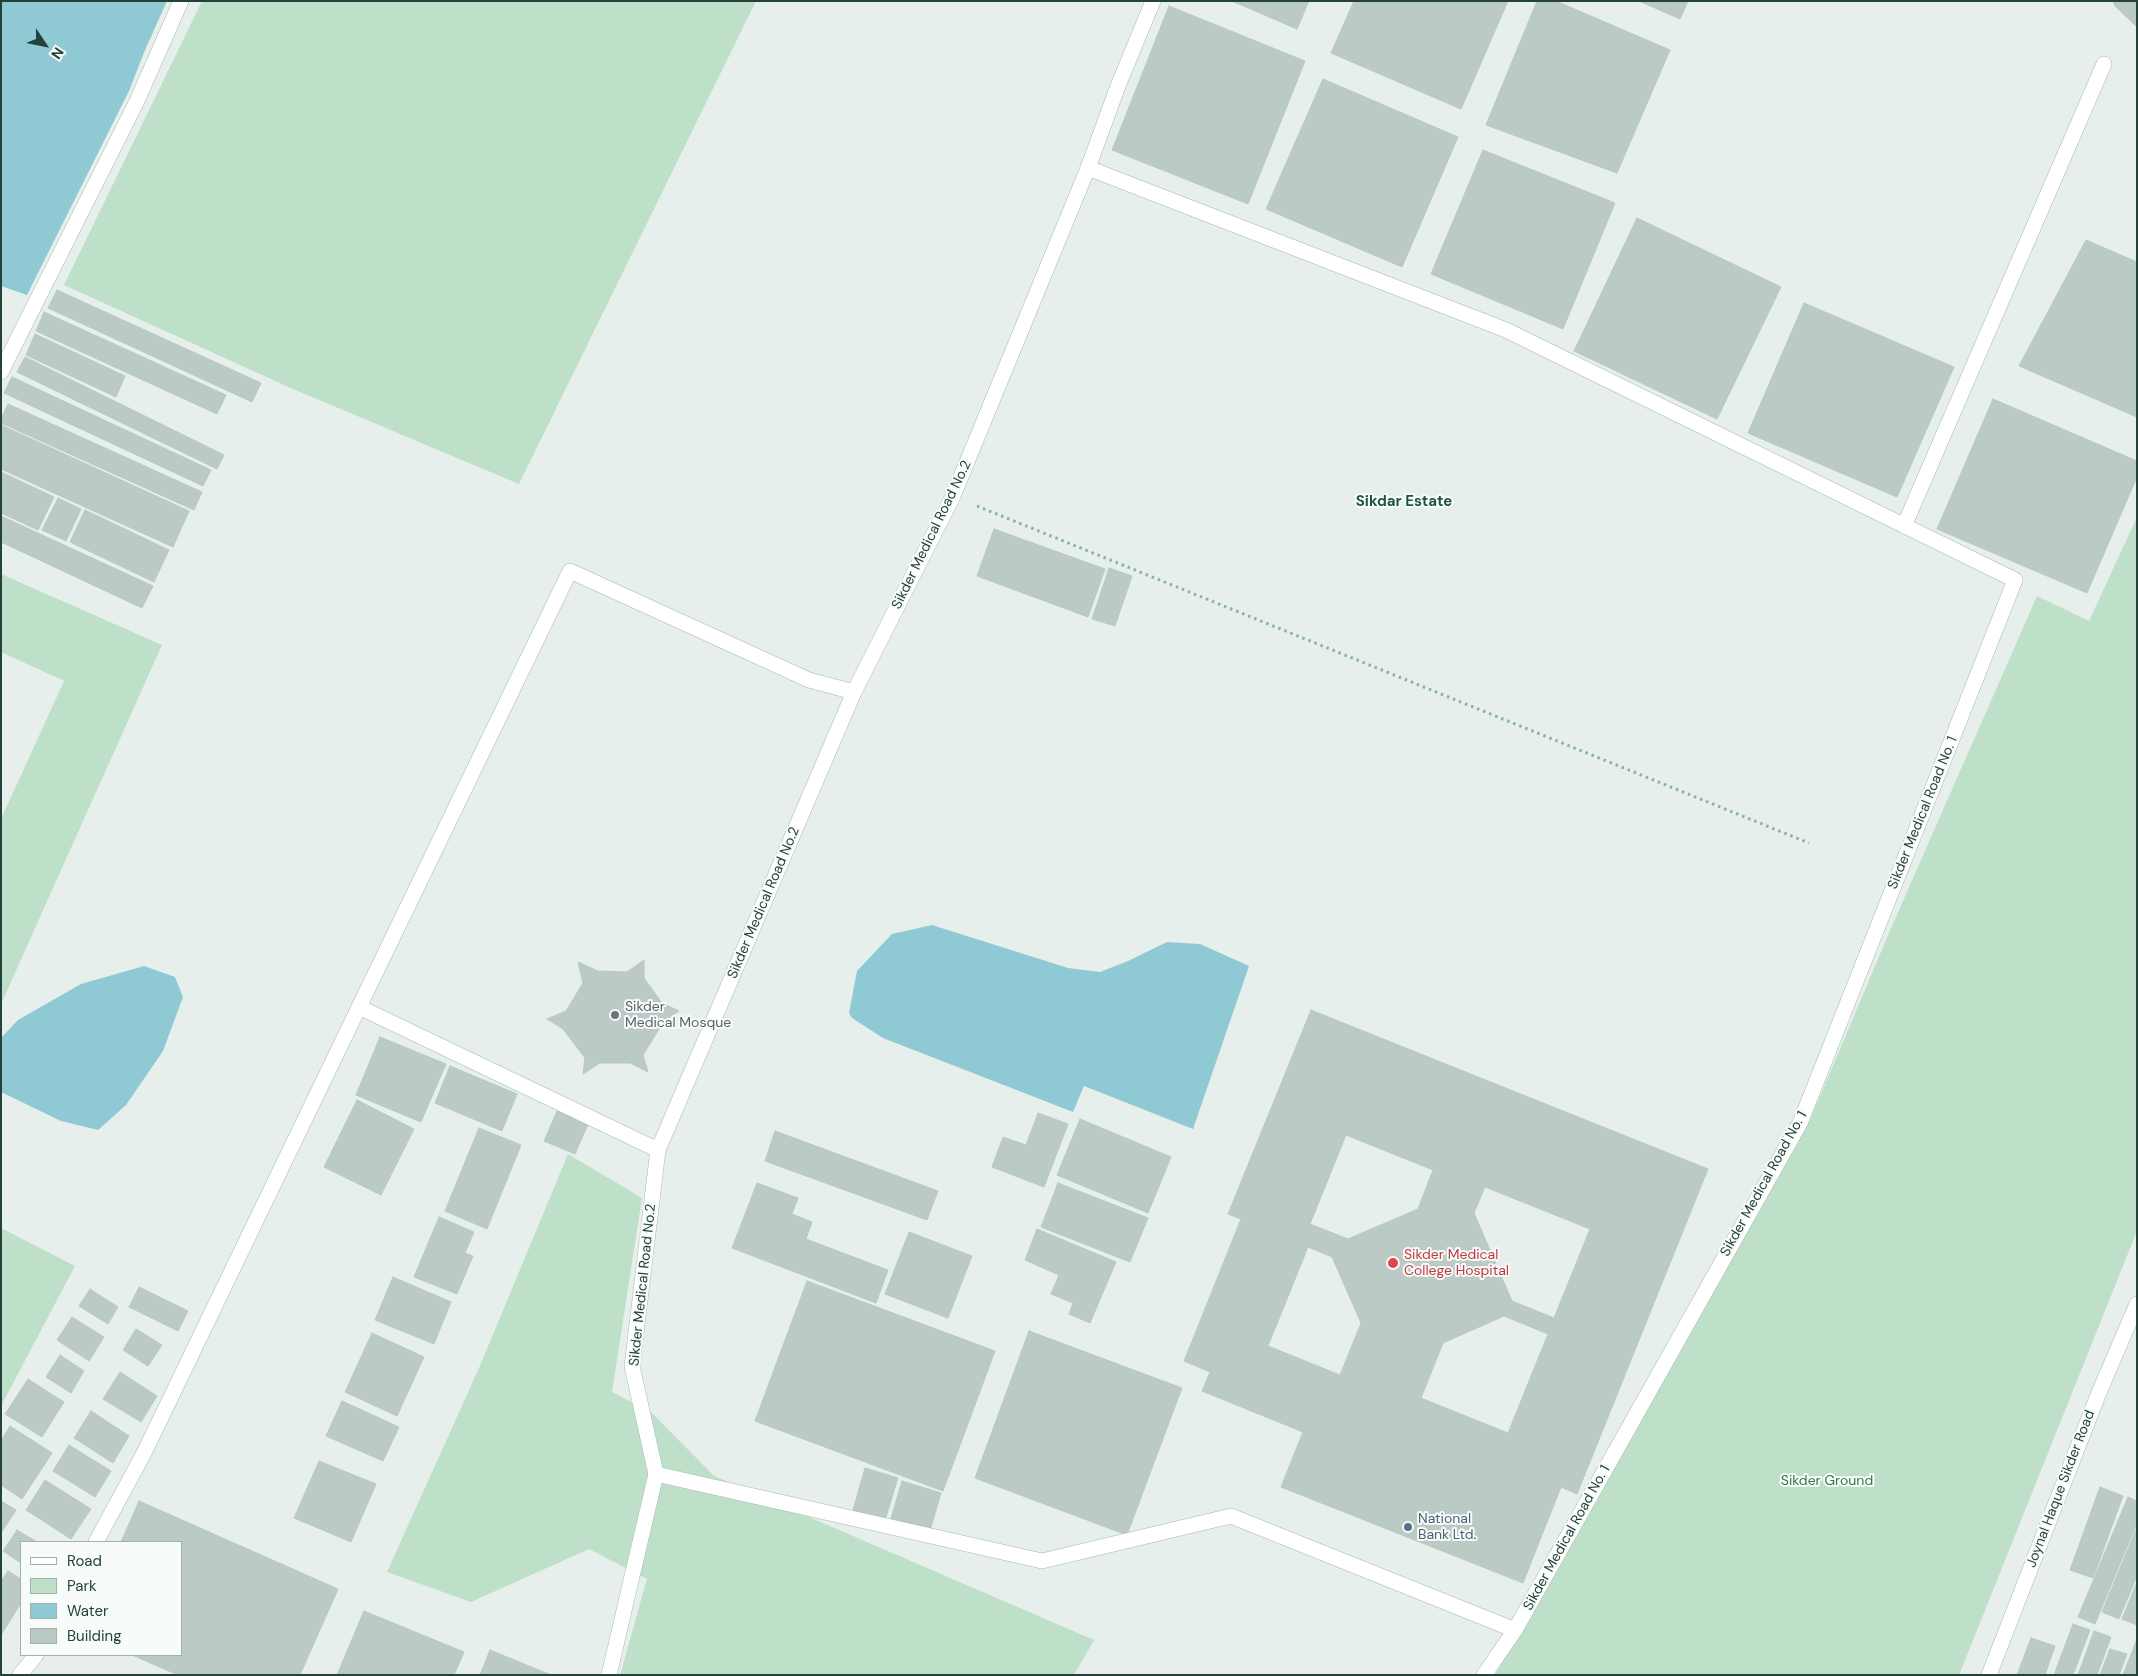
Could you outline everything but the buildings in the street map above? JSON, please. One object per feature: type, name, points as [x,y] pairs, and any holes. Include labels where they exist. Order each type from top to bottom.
[{"type":"street","points":[[1,372],[137,100],[181,1]]},
{"type":"street","name":"Sikder Medical Road No.2","points":[[609,1675],[656,1474],[632,1366],[658,1150],[854,692],[953,496],[1088,168],[1118,86],[1153,1]]},
{"type":"street","points":[[1088,168],[1506,330],[1904,526],[2104,64]]},
{"type":"street","name":"Sikder Medical Road No. 1","points":[[1484,1675],[1515,1630],[1800,1123],[2015,580],[1904,526]]},
{"type":"street","points":[[97,1541],[144,1453],[570,571],[809,680],[854,692]]},
{"type":"street","points":[[359,1006],[658,1150]]},
{"type":"street","name":"Joynal Haque Sikder Road","points":[[1989,1675],[2098,1395],[2137,1304]]},
{"type":"street","points":[[656,1474],[1042,1561],[1231,1516],[1515,1630]]},
{"type":"street","points":[[20,1675],[35,1656]]},
{"type":"path","points":[[953,496],[1809,843]]},
{"type":"green space","points":[[202,1],[756,1],[519,484],[293,389],[64,285]]},
{"type":"green space","name":"Sikder Ground","points":[[2137,517],[2137,1231],[1959,1675],[1495,1675],[1810,1120],[1892,926],[2037,596],[2089,621]]},
{"type":"green space","points":[[1,574],[162,645],[1,1004],[1,819],[64,681],[1,652]]},
{"type":"green space","points":[[568,1154],[642,1198],[612,1392],[651,1412],[714,1476],[1094,1640],[1074,1675],[620,1675],[647,1579],[589,1549],[471,1602],[387,1572],[479,1368]]},
{"type":"green space","points":[[1,1228],[75,1266],[1,1406]]},
{"type":"water","points":[[1,1],[167,1],[129,91],[27,295],[1,286]]},
{"type":"water","points":[[932,925],[1068,968],[1100,972],[1167,942],[1200,944],[1249,966],[1193,1129],[1084,1086],[1073,1112],[883,1038],[852,1018],[849,1013],[857,971],[892,934]]},
{"type":"water","points":[[144,966],[175,977],[183,997],[163,1051],[126,1105],[98,1130],[61,1121],[1,1092],[1,1038],[18,1020],[81,984]]},
{"type":"place","name":"Sikder Medical Mosque","points":[[615,1015]]},
{"type":"place","name":"Sikder Medical College Hospital","points":[[1393,1263]]},
{"type":"place","name":"National Bank Ltd.","points":[[1408,1527]]},
{"type":"district","name":"Sikdar Estate","points":[[1404,502]]}]
